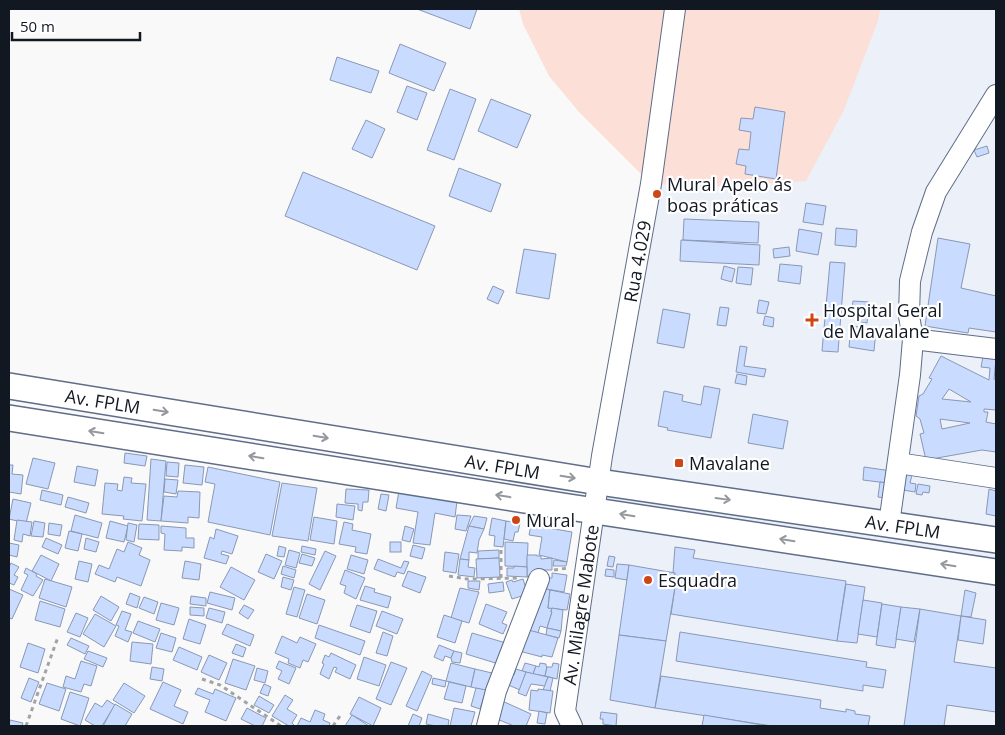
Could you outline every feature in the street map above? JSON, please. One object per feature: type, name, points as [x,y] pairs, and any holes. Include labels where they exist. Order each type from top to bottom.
[{"type":"main road","name":"Av. FPLM","points":[[9,386],[599,482],[996,540]]},
{"type":"main road","name":"Av. FPLM","points":[[9,418],[569,507],[996,572]]},
{"type":"street","name":"Rua 4.029","points":[[599,482],[651,184],[675,9]]},
{"type":"street","points":[[889,524],[913,339],[909,316],[910,281],[922,232],[936,192],[996,95]]},
{"type":"street","points":[[913,339],[996,350]]},
{"type":"street","points":[[898,463],[996,478]]},
{"type":"street","name":"Av. Milagre Mabote","points":[[572,726],[565,711],[599,482]]},
{"type":"street","points":[[487,726],[496,691],[539,579]]},
{"type":"path","points":[[449,576],[466,579],[501,580],[501,550]]},
{"type":"path","points":[[26,726],[58,637]]},
{"type":"path","points":[[202,679],[220,685],[282,726]]},
{"type":"path","points":[[333,726],[342,713]]},
{"type":"shaded area","points":[[519,9],[880,9],[878,21],[844,110],[806,181],[720,186],[651,184],[579,112],[549,76],[523,24]]},
{"type":"shaded area","name":"Hospital Geral de Mavalane","points":[[683,9],[996,9],[996,726],[572,726],[586,567]]},
{"type":"building","points":[[417,9],[477,9],[470,29]]},
{"type":"building","points":[[400,44],[446,63],[434,91],[389,73]]},
{"type":"building","points":[[337,57],[379,71],[371,93],[330,80]]},
{"type":"building","points":[[407,86],[427,93],[417,120],[397,112]]},
{"type":"building","points":[[450,89],[476,99],[454,160],[427,150]]},
{"type":"building","points":[[491,99],[531,115],[517,148],[478,131]]},
{"type":"building","points":[[755,107],[785,112],[776,179],[745,174],[746,166],[736,164],[739,149],[749,150],[751,132],[739,130],[741,118],[753,119]]},
{"type":"building","points":[[366,120],[385,129],[372,158],[352,149]]},
{"type":"building","points":[[987,146],[989,153],[977,157],[974,150]]},
{"type":"building","points":[[459,168],[501,184],[491,212],[449,196]]},
{"type":"building","points":[[303,172],[435,226],[417,270],[285,216]]},
{"type":"building","points":[[806,203],[826,206],[823,225],[803,222]]},
{"type":"building","points":[[684,219],[759,222],[758,243],[683,240]]},
{"type":"building","points":[[836,228],[857,230],[856,247],[835,245]]},
{"type":"building","points":[[799,229],[822,233],[818,255],[796,251]]},
{"type":"building","points":[[938,238],[970,244],[961,288],[996,296],[996,332],[969,328],[968,333],[925,326]]},
{"type":"building","points":[[681,240],[760,245],[759,265],[680,261]]},
{"type":"building","points":[[789,247],[790,256],[774,258],[773,249]]},
{"type":"building","points":[[524,249],[556,254],[549,299],[516,293]]},
{"type":"building","points":[[830,262],[845,263],[838,352],[822,351]]},
{"type":"building","points":[[780,264],[802,266],[800,284],[778,281]]},
{"type":"building","points":[[724,266],[735,269],[732,282],[721,279]]},
{"type":"building","points":[[738,267],[753,268],[751,285],[736,283]]},
{"type":"building","points":[[493,286],[504,291],[498,304],[487,299]]},
{"type":"building","points":[[759,300],[769,302],[766,314],[757,313]]},
{"type":"building","points":[[853,301],[869,302],[867,323],[860,322],[860,317],[851,317]]},
{"type":"building","points":[[720,307],[729,308],[726,326],[717,325]]},
{"type":"building","points":[[663,309],[690,314],[684,348],[657,343]]},
{"type":"building","points":[[765,316],[774,318],[773,327],[763,325]]},
{"type":"building","points":[[851,326],[876,329],[874,351],[849,347]]},
{"type":"building","points":[[740,346],[747,347],[744,366],[766,369],[764,377],[736,372]]},
{"type":"building","points":[[941,356],[989,380],[990,368],[981,367],[983,357],[996,359],[994,379],[996,380],[996,410],[984,409],[984,412],[988,412],[986,422],[996,424],[996,452],[982,450],[926,460],[920,434],[924,433],[920,419],[916,416],[919,396],[923,394],[932,379],[929,378]],"holes":[[[949,389],[971,402],[942,399]],[[940,419],[970,423],[942,429]]]},
{"type":"building","points":[[737,374],[747,376],[746,385],[735,383]]},
{"type":"building","points":[[704,386],[720,389],[711,438],[667,430],[668,428],[658,426],[664,391],[683,395],[682,401],[701,405]]},
{"type":"building","points":[[753,414],[788,421],[783,449],[748,443]]},
{"type":"building","points":[[125,453],[147,456],[145,466],[124,463]]},
{"type":"building","points":[[33,458],[55,463],[48,489],[26,484]]},
{"type":"building","points":[[151,459],[166,461],[161,521],[147,520]]},
{"type":"building","points":[[167,462],[179,463],[178,477],[166,476]]},
{"type":"building","points":[[9,465],[13,465],[12,474],[23,475],[21,494],[9,492]]},
{"type":"building","points":[[185,465],[204,467],[202,485],[183,483]]},
{"type":"building","points":[[77,466],[98,470],[95,486],[74,482]]},
{"type":"building","points":[[208,467],[280,482],[270,535],[208,522],[215,484],[205,482]]},
{"type":"building","points":[[864,467],[905,473],[903,485],[863,480]]},
{"type":"building","points":[[905,474],[912,475],[910,483],[916,484],[915,492],[903,490]]},
{"type":"building","points":[[124,477],[132,478],[131,483],[146,484],[142,521],[123,519],[124,516],[102,514],[105,483],[118,484],[117,490],[122,491]]},
{"type":"building","points":[[165,479],[178,480],[176,494],[164,492]]},
{"type":"building","points":[[880,482],[888,483],[886,498],[878,497]]},
{"type":"building","points":[[282,483],[317,488],[308,541],[272,536]]},
{"type":"building","points":[[918,484],[930,486],[929,493],[916,494]]},
{"type":"building","points":[[346,489],[369,490],[368,502],[363,502],[362,511],[358,510],[358,504],[345,503]]},
{"type":"building","points":[[989,489],[996,491],[996,516],[986,514]]},
{"type":"building","points":[[42,490],[63,495],[61,505],[40,500]]},
{"type":"building","points":[[178,491],[200,492],[199,518],[188,517],[188,523],[161,521],[164,496],[177,497]]},
{"type":"building","points":[[399,491],[457,501],[455,517],[435,513],[430,545],[413,543],[418,512],[396,508]]},
{"type":"building","points":[[381,494],[389,495],[386,511],[378,509]]},
{"type":"building","points":[[68,497],[89,503],[86,513],[65,507]]},
{"type":"building","points":[[13,499],[31,503],[26,523],[9,519]]},
{"type":"building","points":[[337,504],[355,506],[353,520],[336,517]]},
{"type":"building","points":[[75,515],[102,523],[98,538],[71,531]]},
{"type":"building","points":[[457,515],[471,516],[466,531],[455,529]]},
{"type":"building","points":[[474,516],[487,518],[484,529],[469,526]]},
{"type":"building","points":[[314,517],[337,521],[334,544],[310,540]]},
{"type":"building","points":[[492,518],[506,521],[503,547],[494,546],[495,536],[489,535]]},
{"type":"building","points":[[17,520],[32,522],[30,536],[23,534],[22,542],[14,540]]},
{"type":"building","points":[[34,521],[45,523],[43,537],[31,536]]},
{"type":"building","points":[[110,521],[128,526],[124,542],[106,538]]},
{"type":"building","points":[[506,521],[520,523],[513,541],[504,539]]},
{"type":"building","points":[[344,522],[353,524],[352,530],[371,534],[367,554],[355,552],[356,547],[339,544]]},
{"type":"building","points":[[49,523],[62,525],[60,536],[48,534]]},
{"type":"building","points":[[128,523],[137,525],[134,542],[126,540]]},
{"type":"building","points":[[139,524],[159,525],[159,540],[138,539]]},
{"type":"building","points":[[531,525],[572,532],[567,562],[539,555],[542,537],[529,535]]},
{"type":"building","points":[[161,526],[186,528],[186,538],[194,538],[194,548],[182,547],[182,551],[164,550],[165,534],[161,533]]},
{"type":"building","points":[[405,526],[414,529],[410,542],[402,540]]},
{"type":"building","points":[[469,526],[484,529],[479,540],[477,553],[469,552],[469,560],[460,559]]},
{"type":"building","points":[[216,529],[238,536],[232,554],[222,551],[221,554],[229,556],[226,564],[204,558],[210,537],[214,539]]},
{"type":"building","points":[[69,531],[82,534],[78,551],[65,548]]},
{"type":"building","points":[[46,538],[62,545],[58,554],[42,547]]},
{"type":"building","points":[[86,538],[99,542],[96,552],[84,549]]},
{"type":"building","points":[[128,542],[142,548],[139,555],[150,560],[141,586],[117,577],[115,582],[95,574],[99,565],[109,569],[117,549],[124,552]]},
{"type":"building","points":[[390,542],[401,542],[401,552],[390,552]]},
{"type":"building","points":[[505,542],[528,543],[527,567],[505,566]]},
{"type":"building","points":[[9,543],[19,545],[17,557],[9,555]]},
{"type":"building","points":[[413,545],[425,548],[422,559],[410,556]]},
{"type":"building","points":[[279,546],[286,548],[284,557],[277,556]]},
{"type":"building","points":[[302,546],[316,549],[315,555],[301,552]]},
{"type":"building","points":[[675,547],[695,550],[693,558],[846,581],[837,641],[671,614],[675,587],[673,586],[675,573],[673,573]]},
{"type":"building","points":[[289,550],[300,553],[296,568],[285,565]]},
{"type":"building","points":[[499,550],[499,558],[478,559],[478,551]]},
{"type":"building","points":[[325,551],[336,556],[320,590],[309,584]]},
{"type":"building","points":[[445,552],[459,554],[456,573],[443,571]]},
{"type":"building","points":[[266,554],[282,561],[274,579],[258,572]]},
{"type":"building","points":[[302,554],[315,558],[312,566],[299,563]]},
{"type":"building","points":[[41,555],[59,564],[51,581],[32,571]]},
{"type":"building","points":[[351,555],[368,560],[364,574],[347,569]]},
{"type":"building","points":[[527,555],[541,556],[541,559],[552,558],[552,570],[541,570],[542,576],[527,577]]},
{"type":"building","points":[[609,556],[615,557],[613,567],[607,566]]},
{"type":"building","points":[[499,558],[500,577],[477,578],[476,559]]},
{"type":"building","points":[[378,559],[401,568],[404,561],[409,562],[404,574],[397,572],[395,577],[374,569]]},
{"type":"building","points":[[460,559],[469,560],[468,567],[475,568],[474,577],[458,575]]},
{"type":"building","points":[[554,560],[567,562],[566,566],[553,566]]},
{"type":"building","points":[[79,561],[92,564],[88,582],[75,579]]},
{"type":"building","points":[[185,561],[201,564],[199,580],[182,578]]},
{"type":"building","points":[[11,563],[19,567],[14,575],[18,577],[14,585],[9,583],[9,567]]},
{"type":"building","points":[[617,564],[629,565],[627,580],[615,578]]},
{"type":"building","points":[[629,565],[675,573],[673,586],[675,587],[666,641],[619,635]]},
{"type":"building","points":[[283,566],[296,570],[294,578],[281,574]]},
{"type":"building","points":[[514,566],[527,567],[527,577],[507,576],[507,568],[514,568]]},
{"type":"building","points":[[231,567],[255,580],[244,600],[220,587]]},
{"type":"building","points":[[26,568],[43,580],[33,596],[21,590],[28,575],[24,573]]},
{"type":"building","points":[[606,569],[614,570],[614,577],[605,576]]},
{"type":"building","points":[[345,570],[365,578],[356,599],[344,593],[346,586],[340,584]]},
{"type":"building","points":[[408,571],[426,577],[420,593],[402,586]]},
{"type":"building","points":[[552,573],[567,575],[564,592],[546,589],[548,578],[552,578]]},
{"type":"building","points":[[283,577],[294,580],[291,590],[281,587]]},
{"type":"building","points":[[45,579],[72,587],[66,607],[39,598]]},
{"type":"building","points":[[523,579],[528,594],[512,599],[506,582]]},
{"type":"building","points":[[468,581],[480,581],[479,590],[468,588]]},
{"type":"building","points":[[503,582],[504,591],[489,593],[488,584]]},
{"type":"building","points":[[846,584],[865,587],[857,643],[837,641]]},
{"type":"building","points":[[365,586],[375,589],[374,592],[391,597],[388,608],[360,600]]},
{"type":"building","points":[[537,586],[550,590],[548,608],[552,608],[547,628],[540,626],[538,633],[522,629]]},
{"type":"building","points":[[294,587],[305,590],[297,617],[286,614]]},
{"type":"building","points":[[460,588],[479,592],[469,623],[451,618]]},
{"type":"building","points":[[9,589],[23,595],[12,619],[9,618]]},
{"type":"building","points":[[550,590],[570,594],[567,610],[548,608]]},
{"type":"building","points":[[965,590],[976,593],[971,617],[961,616]]},
{"type":"building","points":[[210,592],[235,598],[232,610],[207,603]]},
{"type":"building","points":[[130,593],[140,597],[137,608],[126,604]]},
{"type":"building","points":[[307,594],[325,600],[317,624],[299,618]]},
{"type":"building","points":[[101,596],[119,607],[111,621],[93,610]]},
{"type":"building","points":[[191,596],[206,598],[206,606],[190,604]]},
{"type":"building","points":[[144,597],[158,602],[154,614],[139,608]]},
{"type":"building","points":[[863,600],[882,603],[877,637],[858,634]]},
{"type":"building","points":[[40,601],[65,609],[60,627],[35,620]]},
{"type":"building","points":[[161,603],[179,608],[174,625],[156,620]]},
{"type":"building","points":[[486,604],[507,612],[502,623],[507,625],[503,634],[479,624]]},
{"type":"building","points":[[882,604],[901,607],[895,648],[876,645]]},
{"type":"building","points":[[244,605],[254,610],[248,619],[239,613]]},
{"type":"building","points":[[357,605],[377,611],[370,633],[350,626]]},
{"type":"building","points":[[190,607],[204,608],[204,616],[190,615]]},
{"type":"building","points":[[901,607],[920,609],[914,642],[896,639]]},
{"type":"building","points":[[209,608],[225,612],[222,623],[206,618]]},
{"type":"building","points":[[552,608],[563,610],[561,631],[547,628]]},
{"type":"building","points":[[920,609],[961,616],[954,662],[996,668],[996,712],[947,705],[944,726],[904,726]]},
{"type":"building","points":[[122,611],[131,614],[125,630],[132,632],[128,642],[115,636],[119,626],[116,625]]},
{"type":"building","points":[[382,611],[403,619],[397,634],[376,626]]},
{"type":"building","points":[[76,613],[88,618],[80,637],[67,632]]},
{"type":"building","points":[[95,614],[116,626],[104,647],[83,634]]},
{"type":"building","points":[[444,615],[462,621],[455,643],[437,637]]},
{"type":"building","points":[[961,616],[986,620],[983,644],[958,640]]},
{"type":"building","points":[[189,619],[206,625],[200,644],[183,639]]},
{"type":"building","points":[[138,621],[160,629],[155,642],[133,633]]},
{"type":"building","points":[[227,624],[254,635],[250,646],[222,634]]},
{"type":"building","points":[[319,625],[365,641],[360,655],[315,638]]},
{"type":"building","points":[[547,628],[561,631],[559,638],[546,635]]},
{"type":"building","points":[[525,629],[558,638],[552,657],[542,655],[542,657],[519,651]]},
{"type":"building","points":[[383,632],[393,636],[387,656],[376,653]]},
{"type":"building","points":[[680,632],[867,662],[866,667],[886,670],[883,688],[863,685],[863,691],[676,661]]},
{"type":"building","points":[[161,633],[176,638],[172,652],[156,648]]},
{"type":"building","points":[[472,633],[506,643],[502,665],[466,654]]},
{"type":"building","points":[[619,635],[666,641],[655,708],[610,700]]},
{"type":"building","points":[[282,636],[297,643],[300,637],[316,644],[308,662],[303,660],[300,668],[288,663],[289,659],[275,653]]},
{"type":"building","points":[[71,638],[89,646],[85,654],[67,645]]},
{"type":"building","points":[[132,642],[153,644],[151,664],[130,661]]},
{"type":"building","points":[[28,643],[45,649],[38,673],[20,667]]},
{"type":"building","points":[[236,644],[246,648],[243,657],[232,653]]},
{"type":"building","points":[[439,645],[454,651],[451,658],[445,656],[443,661],[434,657]]},
{"type":"building","points":[[179,647],[202,657],[197,670],[173,660]]},
{"type":"building","points":[[88,651],[107,658],[103,667],[84,659]]},
{"type":"building","points":[[454,651],[462,653],[460,663],[452,662],[451,658]]},
{"type":"building","points":[[331,653],[356,665],[350,679],[335,672],[337,668],[334,667],[329,679],[320,674],[325,655],[329,657]]},
{"type":"building","points":[[209,655],[227,663],[219,680],[201,672]]},
{"type":"building","points":[[364,657],[386,665],[379,686],[357,679]]},
{"type":"building","points":[[233,659],[255,666],[246,690],[225,683]]},
{"type":"building","points":[[81,661],[97,666],[91,686],[84,684],[81,692],[63,687],[66,676],[75,679]]},
{"type":"building","points":[[279,661],[296,668],[289,684],[278,679],[282,671],[276,668]]},
{"type":"building","points":[[391,662],[407,668],[391,705],[376,699]]},
{"type":"building","points":[[451,663],[475,669],[471,687],[446,681]]},
{"type":"building","points":[[525,663],[536,666],[533,674],[522,671]]},
{"type":"building","points":[[540,663],[546,664],[545,676],[533,674],[536,666],[539,667]]},
{"type":"building","points":[[553,663],[559,664],[557,679],[545,676],[547,667],[552,667]]},
{"type":"building","points":[[152,667],[164,669],[162,681],[150,679]]},
{"type":"building","points":[[257,668],[268,671],[265,683],[254,680]]},
{"type":"building","points":[[475,669],[492,673],[488,691],[471,687]]},
{"type":"building","points":[[516,669],[526,672],[520,690],[506,684],[510,674],[514,675]]},
{"type":"building","points":[[422,671],[432,676],[417,711],[406,706]]},
{"type":"building","points":[[526,672],[548,677],[545,686],[531,684],[526,696],[518,693]]},
{"type":"building","points":[[661,676],[821,700],[820,708],[846,712],[846,709],[855,711],[855,714],[870,716],[868,726],[772,726],[655,708]]},
{"type":"building","points":[[548,677],[553,678],[550,691],[543,690]]},
{"type":"building","points":[[29,678],[39,682],[31,702],[21,698]]},
{"type":"building","points":[[433,678],[446,681],[445,687],[432,684]]},
{"type":"building","points":[[163,682],[181,690],[174,706],[188,712],[183,724],[150,709]]},
{"type":"building","points":[[449,682],[466,686],[462,703],[444,699]]},
{"type":"building","points":[[47,683],[66,689],[59,711],[39,704]]},
{"type":"building","points":[[124,683],[145,696],[134,713],[113,700]]},
{"type":"building","points":[[264,684],[271,687],[268,696],[260,693]]},
{"type":"building","points":[[198,688],[213,694],[215,689],[236,698],[226,721],[205,712],[210,700],[195,694]]},
{"type":"building","points":[[476,688],[486,690],[480,709],[471,706]]},
{"type":"building","points":[[538,689],[553,691],[550,713],[529,710],[531,690],[538,691]]},
{"type":"building","points":[[70,692],[89,698],[80,726],[61,719]]},
{"type":"building","points":[[285,695],[293,700],[287,709],[297,715],[292,723],[295,726],[289,726],[272,716]]},
{"type":"building","points":[[259,696],[274,705],[269,713],[254,705]]},
{"type":"building","points":[[359,697],[381,708],[373,726],[350,714]]},
{"type":"building","points":[[107,700],[115,705],[102,726],[95,726],[85,720],[95,703],[102,707]]},
{"type":"building","points":[[500,700],[531,714],[526,726],[514,726],[492,717]]},
{"type":"building","points":[[115,704],[132,714],[125,726],[103,726]]},
{"type":"building","points":[[247,708],[266,718],[262,726],[255,726],[241,719]]},
{"type":"building","points":[[454,708],[475,712],[471,726],[450,726]]},
{"type":"building","points":[[315,710],[325,714],[323,720],[330,723],[329,726],[297,726],[301,718],[310,722]]},
{"type":"building","points":[[539,711],[547,713],[545,724],[537,723]]},
{"type":"building","points":[[601,712],[617,714],[616,726],[603,724],[603,719],[600,719]]},
{"type":"building","points":[[413,714],[422,718],[419,726],[408,726]]},
{"type":"building","points":[[428,714],[449,720],[448,726],[426,724]]},
{"type":"building","points":[[352,715],[369,726],[345,726]]},
{"type":"building","points":[[704,715],[768,726],[702,726]]},
{"type":"building","points":[[10,720],[23,723],[22,726],[9,726]]},
{"type":"place","name":"Mural Apelo ás boas práticas","points":[[657,194]]},
{"type":"place","name":"Hospital Geral de Mavalane","points":[[812,320]]},
{"type":"place","name":"Mavalane","points":[[679,463]]},
{"type":"place","name":"Mural","points":[[516,520]]},
{"type":"place","name":"Esquadra","points":[[648,580]]}]
